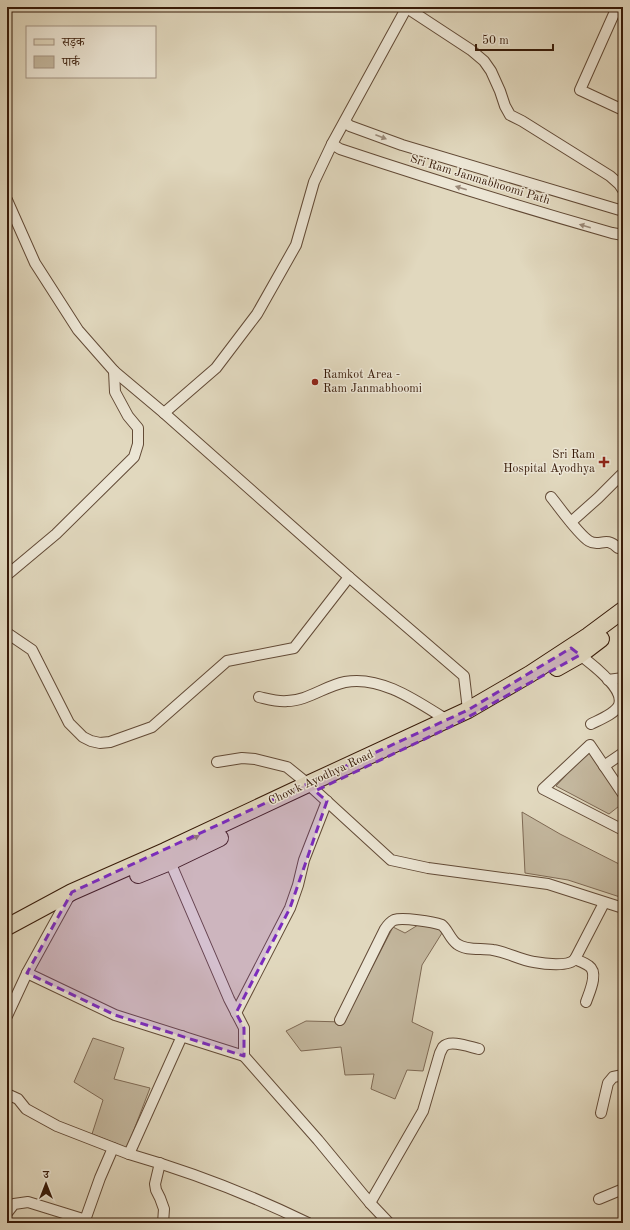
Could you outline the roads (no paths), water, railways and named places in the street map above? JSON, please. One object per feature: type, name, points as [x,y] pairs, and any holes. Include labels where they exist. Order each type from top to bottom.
[{"type":"main road","name":"Chowk Ayodhya Road","points":[[7,927],[69,896],[168,857],[468,710],[530,674],[575,652],[623,610]]},
{"type":"main road","points":[[311,787],[450,727],[623,622]]},
{"type":"main road","points":[[7,938],[69,896]]},
{"type":"street","points":[[164,413],[216,368],[257,314],[296,245],[314,182],[332,144],[407,7],[472,50],[484,61],[491,71],[510,115],[610,176],[623,190]]},
{"type":"street","points":[[617,7],[580,90],[623,110]]},
{"type":"street","name":"Sri Ram Janmabhoomi Path","points":[[345,122],[402,145],[623,211]]},
{"type":"street","name":"Sri Ram Janmabhoomi Path","points":[[332,144],[340,149],[426,177],[544,213],[623,235]]},
{"type":"street","points":[[7,200],[35,263],[78,330],[114,371],[464,676],[468,710]]},
{"type":"street","points":[[7,575],[56,534],[134,457],[138,444],[138,428],[128,416],[115,392],[114,371]]},
{"type":"street","points":[[571,522],[621,475]]},
{"type":"street","points":[[551,497],[571,522],[590,542],[613,543],[621,549]]},
{"type":"street","points":[[7,633],[32,650],[64,716],[76,731],[91,741],[110,742],[152,727],[226,661],[294,648],[349,577]]},
{"type":"street","points":[[575,652],[599,670],[616,690],[619,699],[619,704],[614,711],[591,724]]},
{"type":"street","points":[[608,680],[623,678]]},
{"type":"street","points":[[259,697],[287,702],[300,699],[345,682],[358,681],[397,690],[446,720]]},
{"type":"street","points":[[620,826],[543,789],[590,745],[623,794]]},
{"type":"street","points":[[604,766],[623,753]]},
{"type":"street","points":[[217,762],[242,758],[255,759],[287,767],[327,801],[391,860],[428,868],[548,884],[623,908]]},
{"type":"street","points":[[236,1013],[290,908],[298,885],[304,860],[327,801]]},
{"type":"street","points":[[168,857],[229,1000],[244,1028],[244,1056]]},
{"type":"street","points":[[7,1016],[27,973],[69,896]]},
{"type":"street","points":[[340,1020],[385,929],[394,920],[425,921],[442,924],[457,944],[466,948],[493,950],[534,962],[565,964],[572,962],[575,959],[604,903]]},
{"type":"street","points":[[575,959],[590,967],[593,971],[593,978],[586,1002]]},
{"type":"street","points":[[27,973],[115,1015],[244,1056],[318,1140],[370,1203],[389,1223]]},
{"type":"street","points":[[129,1154],[182,1036]]},
{"type":"street","points":[[370,1203],[423,1111],[440,1053],[444,1046],[456,1044],[479,1049]]},
{"type":"street","points":[[601,1112],[608,1083],[613,1077],[623,1075]]},
{"type":"street","points":[[7,1094],[18,1099],[26,1109],[57,1126],[129,1154],[160,1163],[262,1202],[308,1223]]},
{"type":"street","points":[[7,1213],[14,1204],[28,1202],[85,1222],[100,1178],[113,1148]]},
{"type":"street","points":[[160,1163],[155,1184],[164,1209],[162,1223]]},
{"type":"street","points":[[599,1199],[623,1189]]},
{"type":"place","name":"Ramkot Area - Ram Janmabhoomi","points":[[315,382]]},
{"type":"place","name":"Sri Ram Hospital Ayodhya","points":[[604,462]]}]
